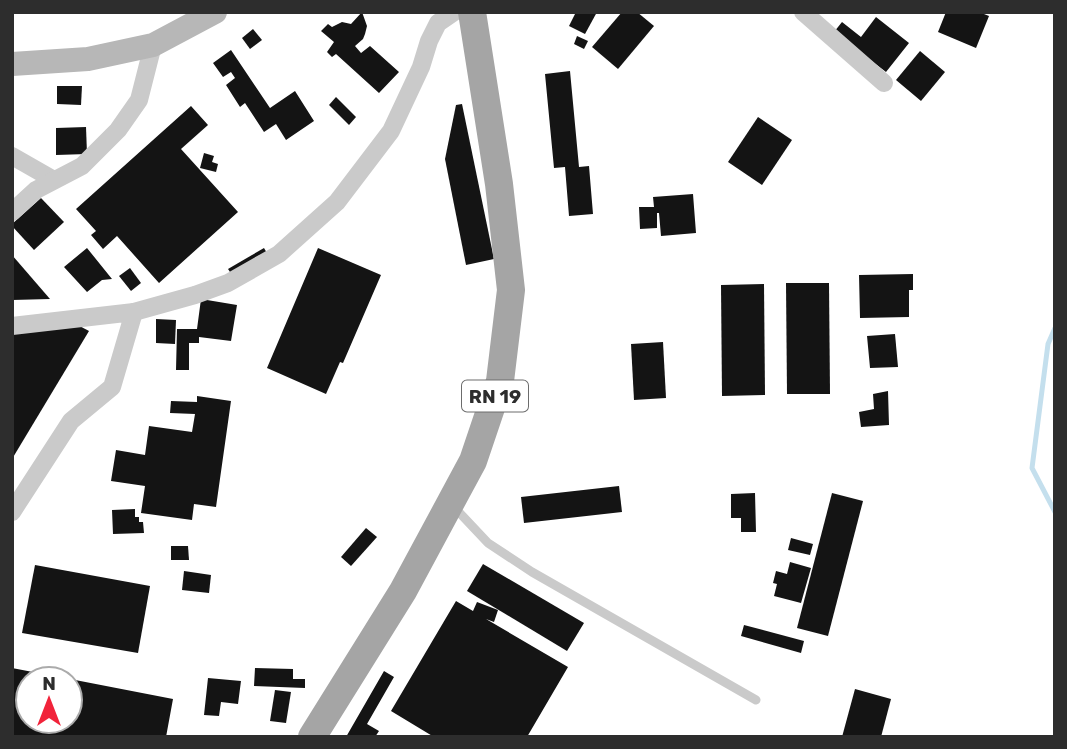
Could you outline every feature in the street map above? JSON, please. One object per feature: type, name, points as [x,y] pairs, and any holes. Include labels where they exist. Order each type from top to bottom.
[{"type":"main road","name":"RN 19","points":[[312,737],[402,591],[451,503],[473,461],[500,381],[511,289],[499,184],[472,12]]},
{"type":"main road","points":[[12,64],[88,59],[153,45],[215,13]]},
{"type":"street","points":[[12,326],[134,312],[228,283],[279,254],[337,202],[391,131],[438,23],[454,12]]},
{"type":"street","points":[[803,12],[884,83]]},
{"type":"street","points":[[12,212],[36,190],[82,166],[118,130],[139,100],[153,45]]},
{"type":"street","points":[[12,156],[54,180]]},
{"type":"street","points":[[12,512],[71,421],[112,387],[134,312]]},
{"type":"lane","points":[[451,503],[488,543],[532,572],[756,700]]},
{"type":"building","points":[[362,12],[367,26],[363,39],[355,46],[361,53],[370,46],[399,72],[379,93],[336,54],[332,57],[327,52],[334,42],[321,31],[328,24],[332,27],[342,22],[351,24]]},
{"type":"building","points":[[576,12],[597,12],[585,34],[569,26]]},
{"type":"building","points":[[622,12],[637,12],[654,26],[618,69],[592,47]]},
{"type":"building","points":[[946,12],[979,12],[989,16],[976,48],[938,32]]},
{"type":"building","points":[[876,17],[909,43],[886,72],[834,32],[842,22],[861,37]]},
{"type":"building","points":[[253,29],[262,40],[250,49],[242,38]]},
{"type":"building","points":[[577,36],[588,41],[584,49],[574,44]]},
{"type":"building","points":[[231,50],[270,108],[295,91],[314,121],[286,140],[276,124],[264,132],[245,103],[240,107],[226,85],[235,78],[231,72],[223,77],[213,63]]},
{"type":"building","points":[[920,51],[945,72],[921,101],[896,80]]},
{"type":"building","points":[[570,71],[579,167],[589,166],[593,214],[569,216],[565,167],[554,168],[545,74]]},
{"type":"building","points":[[57,86],[82,86],[81,105],[57,104]]},
{"type":"building","points":[[336,97],[356,117],[349,125],[329,105]]},
{"type":"building","points":[[462,104],[494,259],[466,265],[445,159],[456,105]]},
{"type":"building","points":[[191,106],[208,125],[181,149],[238,212],[159,283],[117,236],[103,249],[91,235],[96,231],[76,209]]},
{"type":"building","points":[[758,117],[792,140],[762,185],[728,162]]},
{"type":"building","points":[[86,127],[87,154],[56,155],[56,128]]},
{"type":"building","points":[[204,153],[214,156],[212,162],[218,164],[216,172],[200,168]]},
{"type":"building","points":[[693,194],[696,233],[661,236],[659,213],[657,228],[640,229],[639,207],[654,207],[653,197]]},
{"type":"building","points":[[41,198],[64,222],[34,250],[12,224]]},
{"type":"building","points":[[87,248],[112,279],[102,280],[87,292],[64,267]]},
{"type":"building","points":[[264,248],[271,260],[236,281],[228,269]]},
{"type":"building","points":[[318,248],[381,275],[343,363],[340,362],[326,394],[267,368]]},
{"type":"building","points":[[12,255],[50,299],[12,300]]},
{"type":"building","points":[[130,268],[141,283],[131,291],[119,276]]},
{"type":"building","points":[[913,274],[913,290],[909,290],[909,317],[860,318],[859,275]]},
{"type":"building","points":[[786,283],[829,283],[830,394],[787,394]]},
{"type":"building","points":[[764,284],[765,395],[722,396],[721,285]]},
{"type":"building","points":[[201,299],[237,305],[231,341],[199,337],[199,343],[189,343],[189,370],[176,370],[177,329],[197,329]]},
{"type":"building","points":[[156,319],[176,320],[175,344],[156,343]]},
{"type":"building","points":[[72,322],[89,331],[12,459],[12,334]]},
{"type":"building","points":[[895,334],[898,367],[870,368],[867,336]]},
{"type":"building","points":[[663,342],[666,398],[634,400],[631,344]]},
{"type":"building","points":[[888,391],[889,425],[861,427],[859,412],[874,409],[873,394]]},
{"type":"building","points":[[197,396],[231,401],[216,507],[194,504],[192,520],[141,513],[145,486],[111,481],[116,450],[145,455],[149,426],[192,432],[195,414],[170,413],[171,401],[197,402]]},
{"type":"building","points":[[619,486],[622,512],[524,523],[521,497]]},
{"type":"building","points":[[755,493],[756,532],[741,532],[741,518],[731,518],[731,494]]},
{"type":"building","points":[[832,493],[863,501],[828,636],[797,628]]},
{"type":"building","points":[[135,509],[135,517],[139,517],[139,522],[143,522],[144,533],[113,534],[112,510]]},
{"type":"building","points":[[366,528],[377,537],[351,566],[341,557]]},
{"type":"building","points":[[791,538],[813,544],[810,555],[788,550]]},
{"type":"building","points":[[171,546],[188,546],[189,560],[171,560]]},
{"type":"building","points":[[790,562],[811,568],[801,603],[774,596],[776,571],[787,574]]},
{"type":"building","points":[[483,564],[584,623],[567,651],[467,591]]},
{"type":"building","points":[[35,565],[150,586],[138,653],[22,633]]},
{"type":"building","points":[[184,571],[211,575],[209,593],[182,590]]},
{"type":"building","points":[[456,601],[473,611],[477,602],[498,610],[494,622],[486,619],[568,667],[527,737],[434,737],[391,711]]},
{"type":"building","points":[[744,625],[804,641],[801,653],[741,636]]},
{"type":"building","points":[[12,668],[14,735],[84,735],[84,682],[173,699],[166,737],[12,737]]},
{"type":"building","points":[[255,668],[293,669],[293,679],[305,679],[305,688],[254,686]]},
{"type":"building","points":[[384,671],[394,677],[367,724],[379,731],[375,737],[346,737]]},
{"type":"building","points":[[208,678],[241,681],[238,704],[221,702],[219,716],[204,715]]},
{"type":"building","points":[[855,689],[891,699],[881,737],[842,737]]},
{"type":"building","points":[[275,690],[291,692],[286,723],[270,721]]},
{"type":"waterway","points":[[1055,328],[1048,344],[1032,468],[1055,512]]}]
